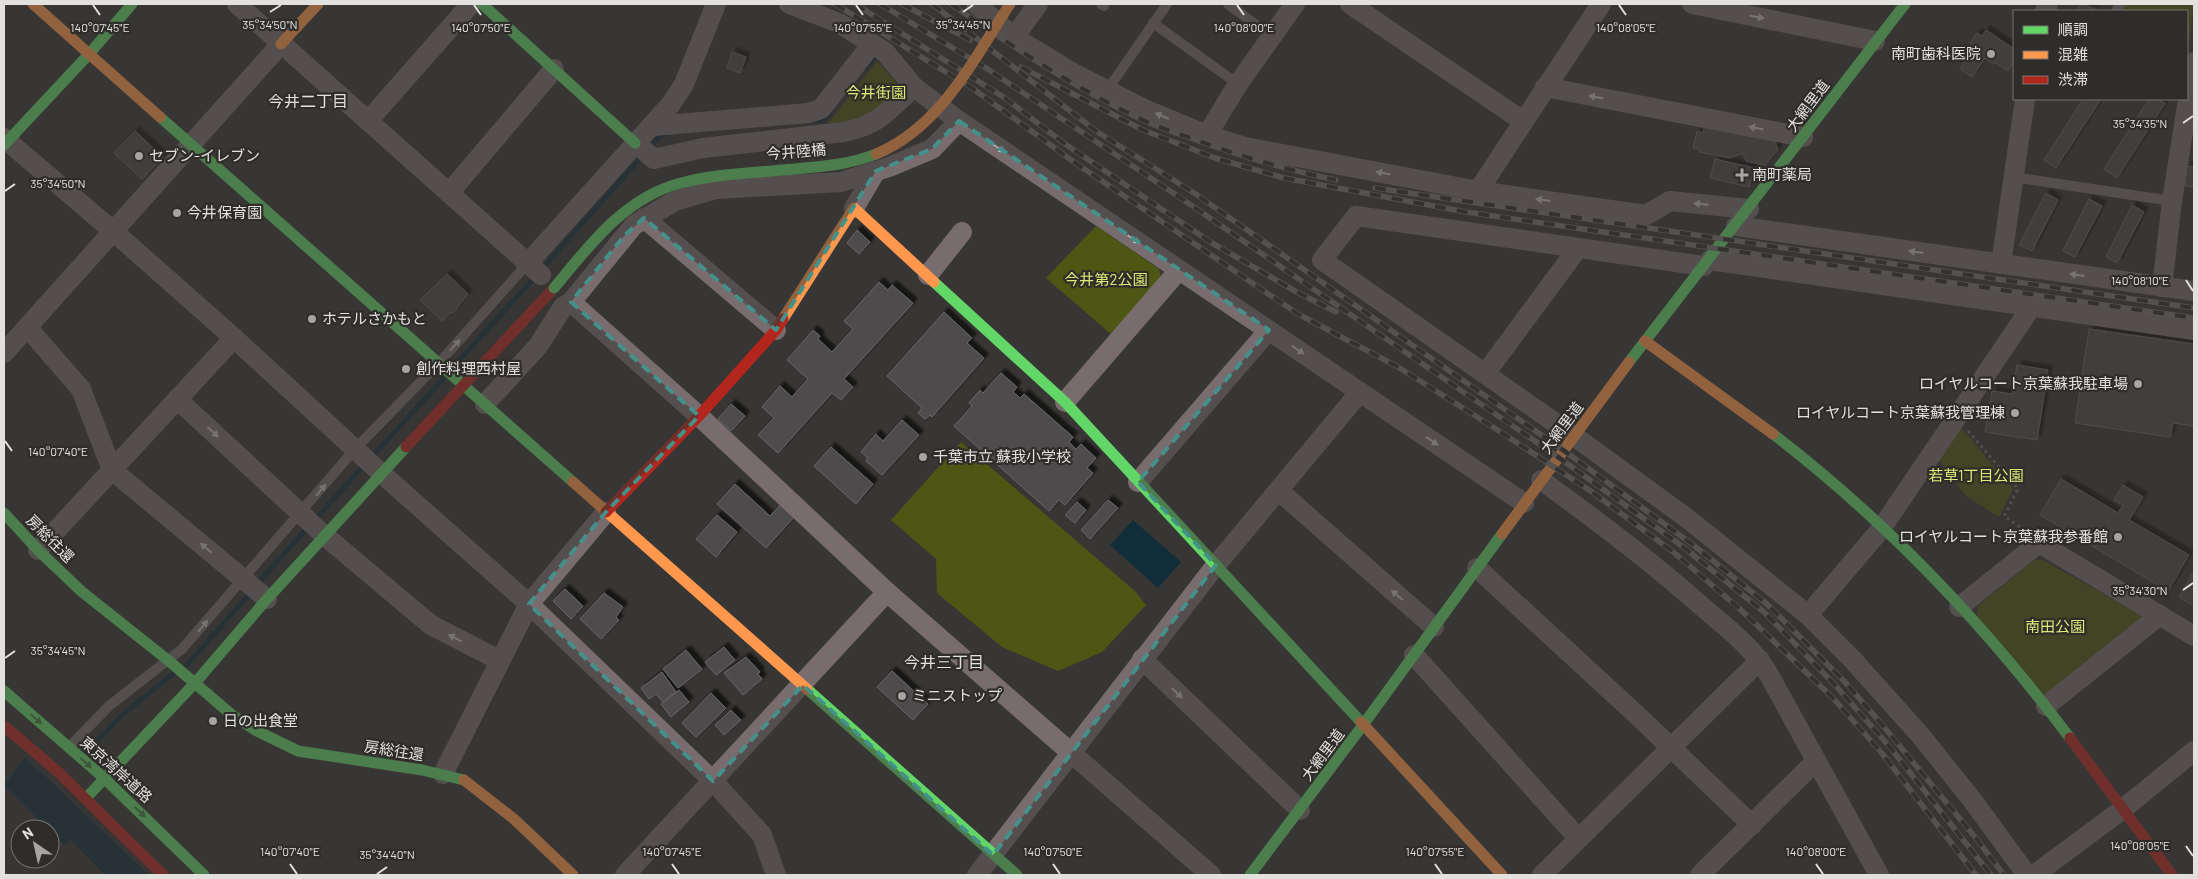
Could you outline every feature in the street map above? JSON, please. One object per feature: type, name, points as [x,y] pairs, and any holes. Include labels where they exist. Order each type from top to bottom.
[{"type":"main road","points":[[33,4],[90,52],[191,145],[1017,875]]},
{"type":"main road","points":[[5,141],[90,52],[132,4]]},
{"type":"main road","points":[[281,44],[318,4]]},
{"type":"main road","points":[[482,4],[635,143]]},
{"type":"main road","name":"今井陸橋","points":[[85,798],[195,683],[267,599],[381,472],[463,385],[539,273],[655,191],[688,179],[851,162],[868,158],[895,146],[921,128],[934,115],[1010,4]]},
{"type":"main road","name":"大網里道","points":[[1250,875],[1363,725],[1524,503],[1645,341],[1736,226],[1905,4]]},
{"type":"main road","points":[[606,512],[699,416],[776,330],[854,208],[1065,402],[1502,875]]},
{"type":"main road","points":[[1645,341],[1759,424],[1817,470],[1959,607],[1993,642],[2046,706],[2172,875]]},
{"type":"main road","name":"房総往還","points":[[4,513],[38,550],[81,591],[164,664],[195,683],[232,715],[277,742],[298,751],[443,774],[464,780],[478,789],[514,819],[573,875]]},
{"type":"main road","name":"東京湾岸道路","points":[[4,691],[104,778],[204,875]]},
{"type":"main road","points":[[4,726],[56,770],[163,875]]},
{"type":"street","points":[[237,4],[539,273],[635,143],[652,126],[684,84],[716,4]]},
{"type":"street","points":[[368,121],[471,4]]},
{"type":"street","points":[[789,4],[838,23],[885,52],[914,87],[959,121],[1524,503]]},
{"type":"street","points":[[976,4],[1014,37],[1073,73],[1144,108],[1207,134],[1245,147],[1478,191],[1646,214],[1670,201],[1749,209]]},
{"type":"street","points":[[1014,37],[1038,4]]},
{"type":"street","points":[[1207,134],[1238,84],[1295,4]]},
{"type":"street","points":[[1478,191],[1601,4]]},
{"type":"street","points":[[1692,4],[1875,41]]},
{"type":"street","points":[[1360,6],[1523,121]]},
{"type":"street","points":[[4,353],[281,44]]},
{"type":"street","points":[[652,126],[809,113],[821,109],[872,44]]},
{"type":"street","points":[[2189,86],[2194,64]]},
{"type":"street","points":[[449,193],[554,69]]},
{"type":"street","points":[[635,143],[654,159],[703,148],[798,138],[860,128],[890,115],[914,87]]},
{"type":"street","points":[[1545,87],[1804,137]]},
{"type":"street","points":[[2000,264],[2025,100]]},
{"type":"street","points":[[2162,287],[2187,100]]},
{"type":"street","points":[[796,114],[798,138]]},
{"type":"street","points":[[703,148],[720,121]]},
{"type":"street","points":[[485,404],[538,346],[563,307],[571,302],[624,236],[644,218],[675,201],[704,190],[841,182],[876,171],[923,147],[942,141],[959,121]]},
{"type":"street","points":[[5,141],[114,231],[529,604],[713,781],[762,835],[776,875]]},
{"type":"street","points":[[854,208],[876,171]]},
{"type":"street","points":[[2027,875],[1973,801],[1921,736],[1852,659],[1808,615],[1688,520],[1574,436],[1322,260],[1356,216],[1578,248],[2032,306],[2194,330]]},
{"type":"street","points":[[644,218],[776,330]]},
{"type":"street","points":[[1736,226],[2194,292]]},
{"type":"street","points":[[928,275],[962,232]]},
{"type":"street","points":[[1485,374],[1578,248]]},
{"type":"street","points":[[1065,402],[1180,270]]},
{"type":"street","points":[[571,302],[699,416],[887,592],[1211,875]]},
{"type":"street","points":[[1808,615],[1881,530],[2032,306]]},
{"type":"street","points":[[27,327],[81,389],[112,470],[267,599]]},
{"type":"street","points":[[1138,482],[1269,330]]},
{"type":"street","points":[[38,550],[234,338]]},
{"type":"street","points":[[977,875],[1216,565],[1360,392]]},
{"type":"street","points":[[177,399],[325,536],[431,625],[499,660]]},
{"type":"street","points":[[1541,480],[1587,512],[1668,577],[1747,646],[1760,660],[1877,874]]},
{"type":"street","points":[[1279,491],[1434,628]]},
{"type":"street","points":[[443,774],[529,604],[606,512]]},
{"type":"street","points":[[1959,607],[2039,544],[2194,636]]},
{"type":"street","points":[[1477,568],[1752,824]]},
{"type":"street","points":[[625,875],[887,592]]},
{"type":"street","points":[[2046,706],[2160,615]]},
{"type":"street","points":[[1414,655],[1578,838]]},
{"type":"street","points":[[1142,659],[1300,810]]},
{"type":"street","points":[[1542,875],[1760,660]]},
{"type":"street","points":[[164,664],[175,681]]},
{"type":"street","points":[[2034,875],[2123,809],[2194,751]]},
{"type":"street","points":[[1700,875],[1816,761]]},
{"type":"lane","points":[[1108,89],[1167,4]]},
{"type":"lane","points":[[1228,4],[1272,37]]},
{"type":"lane","points":[[1154,23],[1238,84]]},
{"type":"lane","points":[[2013,177],[2172,201]]},
{"type":"lane","points":[[69,747],[110,706],[182,649],[301,514],[355,449],[438,364],[539,273]]},
{"type":"path","points":[[1957,418],[2018,489],[2004,516],[2036,537],[2039,544]]},
{"type":"highlighted area","points":[[959,121],[1269,330],[1138,482],[1216,565],[993,855],[803,685],[713,781],[529,604],[606,512],[699,416],[571,302],[624,236],[644,218],[776,330],[876,171],[932,149]]},
{"type":"green space","points":[[2124,4],[2192,4],[2194,7],[2188,47],[2188,10],[2121,10]]},
{"type":"green space","name":"今井街園","points":[[877,61],[900,87],[899,99],[864,125],[823,130]]},
{"type":"green space","name":"今井第2公園","points":[[1096,226],[1159,269],[1161,278],[1112,335],[1046,278]]},
{"type":"green space","name":"若草1丁目公園","points":[[1959,425],[2013,489],[1999,517],[1966,496],[1937,458]]},
{"type":"green space","points":[[961,442],[1136,592],[1146,605],[1102,652],[1058,671],[1002,647],[937,593],[936,559],[891,520]]},
{"type":"green space","name":"南田公園","points":[[2034,560],[2043,560],[2142,616],[2142,627],[2043,695],[1977,616],[1978,606]]},
{"type":"water","points":[[1133,520],[1181,562],[1158,588],[1110,545]]},
{"type":"water","points":[[25,757],[149,875],[105,875],[71,840],[64,845],[60,841],[60,819],[38,819],[4,785]]},
{"type":"building","points":[[2081,4],[2084,4],[2096,10],[2078,10]]},
{"type":"building","name":"南町歯科医院","points":[[1986,30],[2013,48],[2013,64],[2008,71],[1985,58],[1972,77],[1960,69],[1969,55],[1967,53],[1972,45],[1970,43],[1977,33],[1982,36]]},
{"type":"building","points":[[732,52],[746,57],[740,73],[727,68]]},
{"type":"building","points":[[2082,100],[2100,100],[2056,168],[2044,160]]},
{"type":"building","points":[[2148,100],[2159,100],[2165,103],[2117,178],[2104,169]]},
{"type":"building","points":[[1706,121],[1772,133],[1778,150],[1765,165],[1746,161],[1743,153],[1730,158],[1699,152],[1700,149],[1693,148],[1697,131],[1703,133]]},
{"type":"building","points":[[135,131],[163,157],[142,179],[114,153]]},
{"type":"building","points":[[1715,159],[1754,168],[1749,187],[1710,178]]},
{"type":"building","points":[[2187,166],[2194,167],[2194,187],[2185,186]]},
{"type":"building","points":[[2046,193],[2058,200],[2032,251],[2019,245]]},
{"type":"building","points":[[2089,199],[2102,206],[2075,257],[2063,251]]},
{"type":"building","points":[[2132,205],[2144,212],[2117,263],[2106,257]]},
{"type":"building","points":[[857,230],[870,242],[859,254],[847,243]]},
{"type":"building","points":[[447,274],[468,294],[453,313],[451,312],[442,321],[420,300]]},
{"type":"building","points":[[879,282],[888,290],[892,285],[913,303],[844,379],[853,387],[841,400],[832,393],[778,453],[758,435],[774,418],[762,407],[780,386],[792,397],[808,379],[787,360],[813,330],[820,336],[818,339],[832,352],[853,329],[844,321]]},
{"type":"building","points":[[944,312],[972,338],[967,343],[984,358],[932,417],[930,415],[925,419],[918,413],[922,408],[887,376]]},
{"type":"building","name":"ロイヤルコート京葉蘇我駐車場","points":[[2089,329],[2194,344],[2194,426],[2173,423],[2170,437],[2075,423]]},
{"type":"building","name":"ロイヤルコート京葉蘇我管理棟","points":[[2017,365],[2048,370],[2037,440],[1985,432],[1992,391],[2012,394]]},
{"type":"building","points":[[1001,373],[1017,387],[1013,392],[1020,398],[1024,394],[1073,437],[1069,442],[1076,449],[1081,444],[1096,458],[1087,468],[1093,473],[1065,505],[1059,500],[1049,511],[954,426],[972,406],[969,403],[980,390],[983,393]]},
{"type":"building","points":[[731,404],[745,416],[731,431],[718,419]]},
{"type":"building","points":[[902,420],[919,435],[882,475],[866,461],[868,458],[861,452],[876,434],[883,441]]},
{"type":"building","points":[[831,447],[873,484],[856,504],[814,466]]},
{"type":"building","name":"ロイヤルコート京葉蘇我参番館","points":[[2061,479],[2118,513],[2123,505],[2114,500],[2123,485],[2143,497],[2129,520],[2189,555],[2168,591],[2040,515]]},
{"type":"building","points":[[735,484],[770,516],[782,503],[796,515],[766,548],[717,504]]},
{"type":"building","points":[[1108,500],[1118,508],[1090,539],[1081,530]]},
{"type":"building","points":[[1077,502],[1086,510],[1075,523],[1065,515]]},
{"type":"building","points":[[717,515],[737,532],[716,557],[696,539]]},
{"type":"building","points":[[2194,571],[2194,606],[2179,597]]},
{"type":"building","points":[[565,589],[583,606],[571,619],[553,601]]},
{"type":"building","points":[[604,593],[623,607],[616,617],[619,620],[601,639],[580,619]]},
{"type":"building","points":[[724,647],[735,660],[716,675],[705,662]]},
{"type":"building","points":[[686,650],[702,669],[678,688],[663,669]]},
{"type":"building","points":[[746,657],[760,672],[758,674],[762,679],[743,695],[724,673]]},
{"type":"building","name":"ミニストップ","points":[[892,671],[928,704],[913,720],[877,687]]},
{"type":"building","points":[[662,672],[676,692],[663,702],[656,694],[649,699],[641,688]]},
{"type":"building","points":[[679,690],[689,702],[671,717],[661,704]]},
{"type":"building","points":[[711,693],[726,708],[696,737],[682,723]]},
{"type":"building","points":[[731,710],[741,720],[724,735],[715,725]]},
{"type":"waterway","points":[[866,68],[877,54]]},
{"type":"waterway","points":[[814,121],[824,120],[830,113]]},
{"type":"waterway","points":[[648,149],[659,137],[666,134]]},
{"type":"waterway","points":[[542,269],[643,155]]},
{"type":"waterway","points":[[453,367],[537,275]]},
{"type":"waterway","points":[[371,458],[443,379]]},
{"type":"waterway","points":[[314,521],[365,464]]},
{"type":"waterway","points":[[257,584],[308,527]]},
{"type":"waterway","points":[[187,665],[252,591]]},
{"type":"waterway","points":[[87,752],[122,715],[173,674]]},
{"type":"railway","points":[[835,4],[972,88],[1074,162],[1298,314],[1398,367],[1496,429],[1592,492],[1672,551],[1740,609],[1832,697],[1881,752],[1976,875]]},
{"type":"railway","points":[[855,4],[1005,98],[1065,144],[1212,243],[1295,291],[1336,312]]},
{"type":"railway","points":[[880,4],[986,68],[1191,205],[1558,457],[1682,546],[1764,612],[1835,685],[1889,746],[1991,875]]},
{"type":"railway","points":[[902,4],[970,40]]},
{"type":"railway","points":[[932,4],[1096,131],[1194,193],[1563,450],[1692,544],[1768,605],[1843,680],[1879,721],[2004,875]]},
{"type":"railway","points":[[951,4],[1045,67],[1119,109],[1145,121],[1245,157],[1336,180]]},
{"type":"railway","points":[[1021,67],[1143,130],[1215,158],[1284,178],[1466,212],[2194,318]]},
{"type":"railway","points":[[1375,188],[2194,308]]},
{"type":"traffic: fast","points":[[4,145],[90,53],[132,4]]},
{"type":"traffic: fast","points":[[482,4],[635,143]]},
{"type":"traffic: fast","points":[[1629,362],[1905,4]]},
{"type":"traffic: fast","points":[[160,117],[573,482]]},
{"type":"traffic: fast","points":[[554,288],[595,240],[625,211],[642,199],[661,190],[681,183],[706,178],[830,165],[876,154]]},
{"type":"traffic: fast","points":[[934,282],[1065,402],[1361,722]]},
{"type":"traffic: fast","points":[[1773,434],[1855,502],[1932,576],[2003,655],[2070,738]]},
{"type":"traffic: fast","points":[[88,796],[195,683],[267,599],[406,447]]},
{"type":"traffic: fast","points":[[4,513],[38,550],[81,591],[169,661],[232,715],[255,730],[298,751],[422,770],[464,780]]},
{"type":"traffic: fast","points":[[1250,875],[1363,725],[1502,534]]},
{"type":"traffic: fast","points":[[807,689],[1017,875]]},
{"type":"traffic: fast","points":[[4,691],[104,778],[204,875]]},
{"type":"traffic: slow","points":[[33,4],[160,117]]},
{"type":"traffic: slow","points":[[281,44],[318,4]]},
{"type":"traffic: slow","points":[[876,154],[899,142],[919,127],[954,90],[1010,4]]},
{"type":"traffic: slow","points":[[783,319],[854,208],[934,282]]},
{"type":"traffic: slow","points":[[1645,341],[1773,434]]},
{"type":"traffic: slow","points":[[1502,534],[1629,362]]},
{"type":"traffic: slow","points":[[573,482],[807,689]]},
{"type":"traffic: slow","points":[[1361,722],[1502,875]]},
{"type":"traffic: slow","points":[[464,780],[514,819],[573,875]]},
{"type":"traffic: jam","points":[[406,447],[554,288]]},
{"type":"traffic: jam","points":[[606,512],[699,416],[776,330],[783,319]]},
{"type":"traffic: jam","points":[[4,726],[56,770],[163,875]]},
{"type":"traffic: jam","points":[[2070,738],[2172,875]]},
{"type":"place","name":"南町歯科医院","points":[[1991,54]]},
{"type":"place","name":"セブン-イレブン","points":[[139,156]]},
{"type":"place","name":"南町薬局","points":[[1742,175]]},
{"type":"place","name":"今井保育園","points":[[177,213]]},
{"type":"place","name":"ホテルさかもと","points":[[312,319]]},
{"type":"place","name":"創作料理西村屋","points":[[406,369]]},
{"type":"place","name":"ロイヤルコート京葉蘇我駐車場","points":[[2138,384]]},
{"type":"place","name":"ロイヤルコート京葉蘇我管理棟","points":[[2015,413]]},
{"type":"place","name":"千葉市立 蘇我小学校","points":[[923,457]]},
{"type":"place","name":"ロイヤルコート京葉蘇我参番館","points":[[2118,537]]},
{"type":"place","name":"ミニストップ","points":[[902,696]]},
{"type":"place","name":"日の出食堂","points":[[213,721]]},
{"type":"district","name":"今井二丁目","points":[[308,101]]},
{"type":"district","name":"今井三丁目","points":[[944,662]]}]
